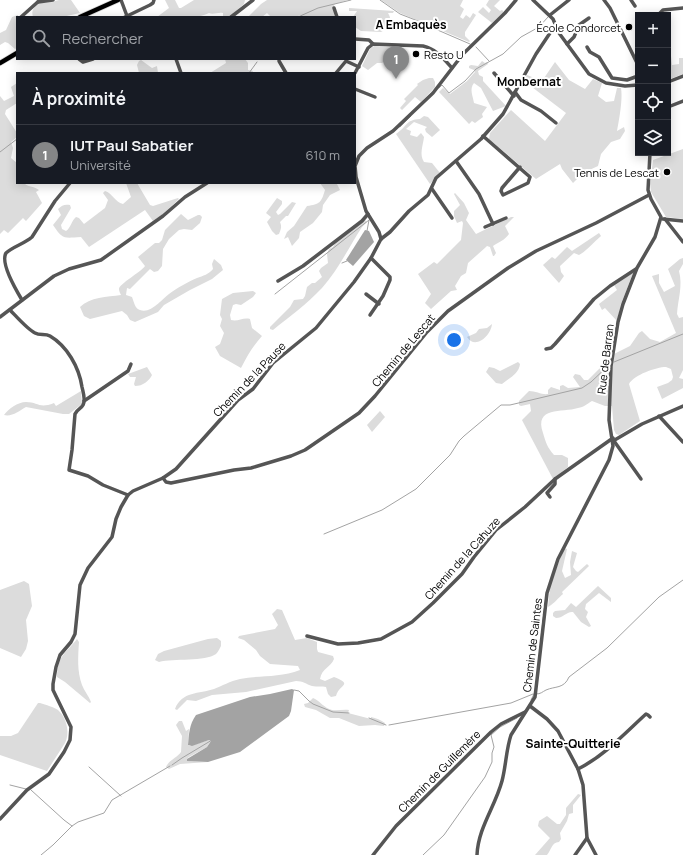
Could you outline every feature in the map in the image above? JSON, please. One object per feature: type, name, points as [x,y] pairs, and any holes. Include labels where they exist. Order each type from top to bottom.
[{"type":"main road","points":[[82,16],[120,0]]},
{"type":"main road","points":[[0,63],[16,54]]},
{"type":"street","points":[[21,16],[39,1],[53,0]]},
{"type":"street","points":[[120,0],[126,16]]},
{"type":"street","points":[[128,16],[150,5],[154,0]]},
{"type":"street","points":[[231,16],[248,1],[253,0]]},
{"type":"street","points":[[516,0],[505,13],[463,54],[433,93],[393,131],[367,148],[359,156],[356,166],[356,177],[368,214],[379,232],[381,239],[390,232],[409,211],[428,195],[436,178],[483,136],[503,114],[536,54],[556,24]]},
{"type":"street","points":[[533,0],[550,15],[559,32],[589,74],[596,79],[611,84],[635,85]]},
{"type":"street","points":[[550,15],[570,0]]},
{"type":"street","points":[[604,0],[610,8],[635,59]]},
{"type":"street","points":[[631,0],[635,6]]},
{"type":"street","points":[[334,8],[337,16]]},
{"type":"street","points":[[662,12],[663,10],[683,8]]},
{"type":"street","points":[[567,44],[574,37],[579,25],[589,18]]},
{"type":"street","points":[[356,39],[369,40],[373,44],[423,46],[430,48],[435,50],[452,68]]},
{"type":"street","points":[[356,72],[368,48],[373,44]]},
{"type":"street","points":[[587,47],[590,52],[599,57],[612,78],[631,79],[635,77]]},
{"type":"street","points":[[80,60],[83,62],[90,60]]},
{"type":"street","points":[[176,60],[181,72]]},
{"type":"street","points":[[279,61],[285,72]]},
{"type":"street","points":[[337,72],[346,61],[359,67]]},
{"type":"street","points":[[494,73],[521,100],[556,123]]},
{"type":"street","points":[[671,81],[682,78]]},
{"type":"street","points":[[630,86],[631,79]]},
{"type":"street","points":[[356,89],[375,97]]},
{"type":"street","points":[[671,106],[683,101]]},
{"type":"street","points":[[483,136],[520,167],[528,175],[529,181],[503,195],[501,191],[502,188],[520,167]]},
{"type":"street","points":[[650,156],[647,184],[649,195],[663,218],[683,242]]},
{"type":"street","points":[[456,161],[479,194],[493,224]]},
{"type":"street","points":[[22,300],[2,266],[2,258],[5,254],[28,241],[69,184]]},
{"type":"street","points":[[0,317],[48,280],[62,272],[101,260],[163,216],[185,197],[205,184]]},
{"type":"street","points":[[432,189],[452,218]]},
{"type":"street","name":"Chemin de Lescat","points":[[163,478],[166,482],[171,483],[251,468],[291,456],[305,450],[359,413],[375,396],[427,332],[451,309],[508,268],[536,251],[596,223],[649,195]]},
{"type":"street","points":[[278,281],[307,263],[362,221],[368,214]]},
{"type":"street","points":[[485,227],[506,218]]},
{"type":"street","points":[[663,218],[683,221]]},
{"type":"street","name":"Rue de Barran","points":[[613,440],[609,420],[609,409],[611,366],[614,342],[623,304],[637,268],[655,237],[663,218]]},
{"type":"street","name":"Chemin de la Pause","points":[[128,495],[133,491],[163,478],[181,464],[238,400],[253,389],[273,363],[316,328],[354,282],[371,258],[381,239]]},
{"type":"street","points":[[370,315],[379,304],[390,280],[390,278],[371,258]]},
{"type":"street","points":[[546,349],[556,344],[588,305],[602,291],[637,268]]},
{"type":"street","points":[[366,294],[379,304]]},
{"type":"street","points":[[0,819],[27,790],[49,774],[64,752],[70,740],[69,723],[53,690],[56,667],[60,655],[71,642],[75,634],[78,592],[83,577],[112,537],[118,514],[128,495],[103,485],[88,476],[69,470],[75,414],[76,411],[83,406],[84,401],[81,381],[70,354],[66,350],[48,335],[33,332],[10,310]]},
{"type":"street","points":[[84,401],[128,371],[131,364]]},
{"type":"street","name":"Chemin de la Cahuze","points":[[307,636],[338,644],[358,643],[381,639],[412,622],[462,574],[496,530],[529,504],[555,479],[613,440],[642,424],[683,406]]},
{"type":"street","points":[[660,416],[683,442]]},
{"type":"street","points":[[613,440],[641,479]]},
{"type":"street","name":"Chemin de Saintes","points":[[477,855],[477,844],[481,832],[502,781],[511,735],[535,697],[549,584],[558,559],[609,460],[613,440]]},
{"type":"street","points":[[550,497],[547,493],[555,484],[555,479]]},
{"type":"street","points":[[530,706],[547,719],[558,731],[578,769],[582,785],[587,838],[596,855]]},
{"type":"street","name":"Chemin de Guillemère","points":[[373,855],[396,826],[491,732],[501,724],[526,712]]},
{"type":"street","points":[[578,769],[600,756],[646,714],[650,717]]},
{"type":"street","points":[[575,855],[587,838]]},
{"type":"shaded area","points":[[71,0],[80,13],[66,16],[32,16],[34,8],[38,3]]},
{"type":"shaded area","points":[[165,0],[175,0],[179,8],[181,8],[194,0],[245,0],[244,4],[230,16],[223,16],[223,13],[209,13],[199,16],[158,16],[169,8]]},
{"type":"shaded area","points":[[267,0],[348,0],[335,4],[333,7],[335,16],[270,16],[267,13],[263,16],[249,16]]},
{"type":"shaded area","points":[[381,0],[463,0],[460,6],[464,9],[460,17],[463,19],[466,15],[470,18],[473,13],[476,15],[465,32],[465,36],[470,41],[469,42],[400,13]]},
{"type":"shaded area","points":[[489,0],[500,0],[494,6],[500,11],[502,10],[504,12],[492,23],[478,12],[483,7],[489,13],[491,10],[486,5]]},
{"type":"shaded area","points":[[349,8],[394,11],[393,13],[388,13],[390,16],[390,24],[381,32],[361,31],[356,28],[356,16],[354,16],[357,11],[349,11]]},
{"type":"shaded area","points":[[18,15],[16,16],[15,49],[5,42],[0,45],[0,33],[6,30],[12,17]]},
{"type":"shaded area","points":[[374,46],[401,47],[403,52],[400,56],[393,55],[382,63],[377,63],[368,70],[362,66],[370,49]]},
{"type":"shaded area","points":[[671,56],[672,65],[679,64],[679,58],[683,58],[683,74],[671,79]]},
{"type":"shaded area","points":[[141,60],[152,68],[157,66],[158,72],[139,72],[137,65]]},
{"type":"shaded area","points":[[225,60],[246,60],[248,63],[248,70],[253,71],[212,72],[226,63]]},
{"type":"shaded area","points":[[482,61],[485,63],[487,62],[488,64],[478,71],[479,75],[483,77],[483,81],[506,106],[493,111],[481,88],[474,83],[472,90],[474,103],[487,107],[482,114],[483,117],[475,123],[472,121],[469,124],[439,92],[443,88],[450,94],[467,81],[475,72],[469,68],[469,66],[478,66]]},
{"type":"shaded area","points":[[555,62],[569,80],[585,89],[593,79],[602,83],[598,96],[606,102],[614,101],[617,88],[621,88],[620,115],[617,131],[624,127],[625,131],[620,139],[611,142],[601,154],[598,166],[583,173],[573,183],[560,164],[536,179],[489,139],[490,133],[511,110],[545,141],[566,113],[524,81],[527,75],[542,81]]},
{"type":"shaded area","points":[[429,78],[433,78],[435,87],[421,102],[415,97],[402,110],[400,108],[406,101],[404,99],[418,85],[417,84]]},
{"type":"shaded area","points":[[16,84],[16,104],[6,110],[5,114],[16,131],[16,138],[11,142],[13,148],[11,158],[16,162],[16,184],[26,184],[39,190],[36,192],[42,203],[26,221],[23,218],[8,233],[4,230],[0,234],[0,96],[4,101],[14,96],[11,87]]},
{"type":"shaded area","points":[[424,116],[428,117],[440,130],[432,137],[426,132],[425,129],[427,127],[414,122],[406,129],[411,131],[410,135],[417,137],[421,133],[424,137],[422,153],[424,162],[432,163],[440,173],[430,184],[396,134],[409,122],[420,119]]},
{"type":"shaded area","name":"Tennis de Lescat","points":[[683,149],[683,219],[666,217],[651,192],[650,184],[653,160],[664,156],[671,156],[671,153]]},
{"type":"shaded area","points":[[126,184],[138,184],[150,205],[153,206],[178,198],[179,199],[153,221],[145,210],[89,247],[81,237],[67,238],[62,236],[53,225],[61,215],[58,209],[62,206],[70,205],[71,208],[61,225],[62,229],[66,231],[76,217],[79,218],[84,224],[105,208],[108,200],[103,193],[105,191],[123,204],[131,197]]},
{"type":"shaded area","points":[[321,184],[337,184],[340,190],[330,195],[323,205],[322,212],[313,223],[300,232],[299,238],[292,246],[288,237],[284,239],[287,232],[294,226],[307,206],[315,204],[321,200],[325,190]]},
{"type":"shaded area","points":[[455,193],[464,203],[469,213],[466,220],[476,234],[511,217],[514,217],[505,226],[509,234],[493,246],[496,253],[494,256],[490,247],[487,246],[468,263],[466,273],[461,276],[455,286],[457,290],[451,291],[431,309],[425,303],[431,294],[418,274],[434,262],[437,264],[461,240],[463,223],[462,221],[457,223],[454,216],[454,211],[460,205],[454,194]]},
{"type":"shaded area","points":[[277,198],[282,201],[282,204],[276,212],[278,215],[292,202],[296,203],[288,216],[280,222],[281,229],[279,234],[276,235],[267,222],[271,217],[266,213]]},
{"type":"shaded area","points":[[181,214],[188,220],[198,215],[202,217],[200,223],[192,230],[179,230],[169,239],[163,249],[162,266],[158,271],[154,272],[150,269],[130,289],[127,288],[126,295],[132,297],[138,309],[144,311],[148,310],[179,287],[210,272],[213,269],[212,264],[214,259],[221,265],[223,270],[212,279],[164,305],[158,312],[135,322],[130,320],[122,311],[90,319],[84,316],[80,307],[89,301],[121,295],[119,290],[120,287],[145,266],[138,257],[155,243],[159,243],[162,240],[165,230]]},
{"type":"shaded area","points":[[365,220],[367,222],[362,227],[338,266],[322,288],[273,330],[270,329],[270,327],[290,307],[294,300],[303,299],[307,287],[322,277],[319,271],[328,263],[327,254],[329,249]]},
{"type":"shaded area","points":[[365,230],[369,231],[374,242],[353,266],[346,260]]},
{"type":"shaded area","points":[[599,233],[601,236],[584,252],[579,255],[574,253],[560,266],[561,272],[564,276],[559,283],[543,265],[552,257],[555,259],[567,247],[572,251]]},
{"type":"shaded area","points":[[683,258],[683,264],[679,271],[680,287],[677,314],[679,318],[683,317],[683,370],[679,378],[683,379],[683,388],[662,399],[657,387],[668,383],[673,377],[671,369],[666,367],[651,370],[635,378],[629,384],[640,421],[619,435],[616,434],[614,430],[612,406],[605,406],[592,401],[580,408],[551,412],[546,415],[542,418],[541,424],[547,445],[554,455],[562,455],[568,458],[568,467],[553,479],[522,420],[531,411],[530,404],[521,406],[519,405],[519,401],[529,391],[548,394],[548,390],[551,387],[560,390],[560,386],[563,385],[568,388],[580,387],[573,377],[575,374],[580,375],[584,380],[588,380],[614,354],[630,346],[642,331],[650,339],[660,342],[676,333],[652,276],[659,274],[659,283],[664,292],[675,286],[668,269]]},
{"type":"shaded area","points":[[633,273],[621,304],[617,321],[605,308],[602,310],[599,304],[617,290],[614,285]]},
{"type":"shaded area","points":[[253,291],[256,293],[253,297],[241,305],[233,305],[230,315],[231,320],[250,319],[252,328],[262,336],[250,351],[241,368],[220,356],[215,347],[220,344],[224,333],[220,326],[222,319],[220,315],[222,299],[233,293]]},
{"type":"shaded area","points":[[492,324],[489,333],[482,340],[474,342],[470,341],[467,337],[476,333],[479,329],[487,328]]},
{"type":"shaded area","points":[[518,362],[520,364],[518,370],[513,376],[502,384],[496,383],[486,372],[489,367],[500,371]]},
{"type":"shaded area","points":[[147,367],[152,375],[151,377],[143,384],[135,386],[134,384],[136,377],[130,377],[128,374]]},
{"type":"shaded area","points":[[81,391],[82,404],[69,414],[26,407],[13,414],[4,415],[8,410],[23,402],[42,405],[54,403],[56,406]]},
{"type":"shaded area","points":[[380,411],[385,417],[372,432],[367,425]]},
{"type":"shaded area","points":[[564,548],[567,549],[562,571],[565,578],[571,575],[570,562],[572,551],[577,553],[573,567],[576,571],[578,572],[587,564],[589,566],[562,592],[563,594],[553,604],[548,607],[550,586]]},
{"type":"shaded area","points":[[24,581],[29,584],[32,606],[26,620],[28,641],[26,649],[21,657],[0,648],[0,590]]},
{"type":"shaded area","points":[[598,586],[611,598],[611,602],[599,593],[586,604],[585,609],[588,612],[586,617],[591,626],[589,627],[581,622],[573,612],[558,618],[553,616],[555,611],[565,610],[571,603],[576,607]]},
{"type":"shaded area","points":[[277,609],[282,610],[295,640],[307,638],[317,642],[318,652],[333,656],[333,662],[323,672],[320,679],[325,681],[334,677],[344,683],[336,696],[331,697],[328,694],[326,687],[312,686],[296,681],[246,692],[212,695],[196,701],[187,700],[177,710],[175,709],[178,703],[186,696],[214,689],[229,682],[248,678],[292,673],[300,670],[298,666],[270,664],[244,640],[238,638],[239,636],[275,629],[278,625],[272,614]]},
{"type":"shaded area","points":[[217,638],[221,641],[221,646],[216,654],[211,656],[197,659],[159,662],[155,660],[158,654],[164,651]]},
{"type":"shaded area","points":[[77,639],[79,642],[78,659],[80,680],[91,702],[90,703],[57,677],[59,664],[63,655]]},
{"type":"shaded area","points":[[292,689],[294,690],[289,716],[240,752],[208,762],[187,761],[187,759],[207,747],[211,741],[209,740],[192,746],[188,745],[189,733],[196,715],[250,697]]},
{"type":"shaded area","points":[[313,698],[329,709],[349,710],[348,713],[371,719],[371,717],[375,718],[385,723],[384,726],[359,726],[339,718],[330,718],[316,710],[305,707],[304,704],[308,703]]},
{"type":"shaded area","points":[[38,703],[58,710],[64,717],[67,726],[67,739],[47,771],[0,755],[0,736],[11,736],[18,733]]},
{"type":"shaded area","points":[[179,721],[182,721],[186,731],[189,729],[188,745],[190,746],[209,740],[211,741],[207,747],[189,757],[187,759],[188,761],[208,762],[180,764],[169,769],[166,767],[181,752],[182,736],[176,725]]},
{"type":"shaded area","points":[[578,794],[581,795],[573,805],[573,813],[569,814],[560,833],[561,839],[559,842],[553,845],[547,855],[535,855],[550,838],[538,826],[539,821],[547,816],[557,824],[560,824],[566,815],[566,808]]},
{"type":"waterway","points":[[300,16],[318,8],[351,0]]},
{"type":"waterway","points":[[380,0],[400,14],[418,21]]},
{"type":"waterway","points":[[439,88],[442,85],[449,93],[465,81],[476,69],[503,54],[521,37],[539,27],[548,17]]},
{"type":"waterway","points":[[419,22],[470,44]]},
{"type":"waterway","points":[[476,47],[489,61]]},
{"type":"waterway","points":[[250,72],[257,62]]},
{"type":"waterway","points":[[400,127],[411,116]]},
{"type":"waterway","points":[[0,152],[16,140]]},
{"type":"waterway","points":[[275,294],[369,220],[367,231]]},
{"type":"waterway","points":[[342,263],[347,261]]},
{"type":"waterway","points":[[614,362],[683,334]]},
{"type":"waterway","points":[[324,534],[382,510],[416,489],[450,455],[464,436],[501,405],[510,405],[582,388],[591,382],[609,365]]},
{"type":"waterway","points":[[536,694],[565,684],[569,677],[607,648],[659,597],[683,580]]},
{"type":"waterway","points":[[294,690],[299,691],[313,704],[333,712],[349,713]]},
{"type":"waterway","points":[[389,725],[511,703],[533,694]]},
{"type":"waterway","points":[[531,700],[534,694]]},
{"type":"waterway","points":[[369,718],[386,725]]},
{"type":"waterway","points":[[423,855],[444,835],[485,777],[492,762],[494,747],[491,735],[500,727],[517,718]]},
{"type":"waterway","points":[[172,765],[212,740]]},
{"type":"waterway","points":[[41,855],[72,826],[78,822],[104,813],[112,800],[170,766]]},
{"type":"waterway","points":[[89,767],[121,796]]},
{"type":"waterway","points":[[10,785],[26,789]]},
{"type":"waterway","points":[[31,790],[72,826]]},
{"type":"place","name":"École Condorcet","points":[[629,27]]},
{"type":"place","name":"Resto U","points":[[416,54]]},
{"type":"place","name":"IUT Paul Sabatier","points":[[396,79]]},
{"type":"place","name":"Tennis de Lescat","points":[[667,172]]},
{"type":"district","name":"A Embaquès","points":[[411,24]]},
{"type":"district","name":"Monbernat","points":[[529,81]]},
{"type":"district","name":"Sainte-Quitterie","points":[[573,743]]}]
